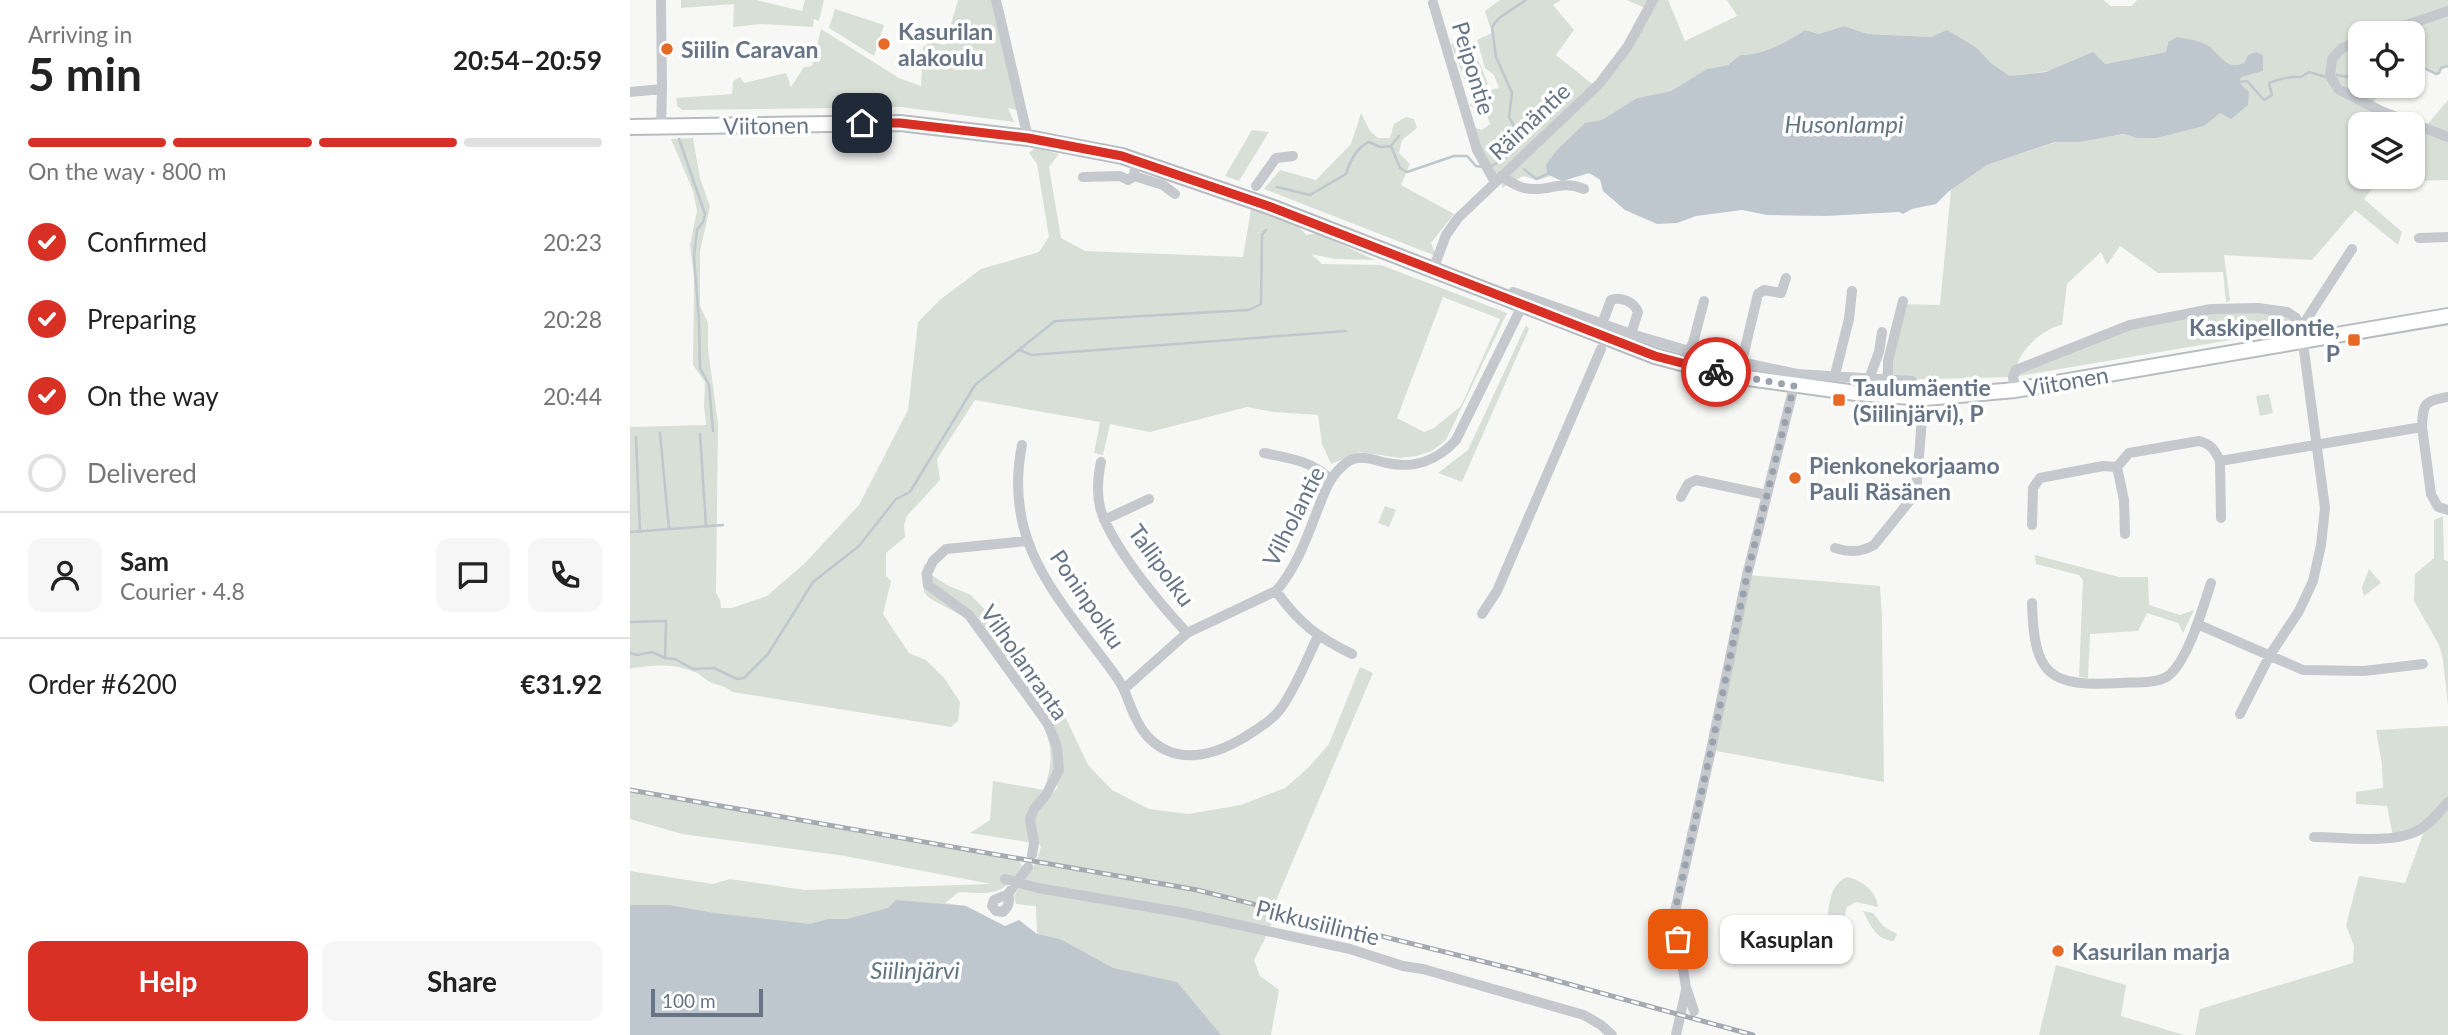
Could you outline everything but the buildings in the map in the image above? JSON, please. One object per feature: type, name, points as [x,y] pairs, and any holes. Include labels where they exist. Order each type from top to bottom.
[{"type":"main road","name":"Viitonen","points":[[630,127],[900,123],[1028,138],[1122,156],[1135,168],[1271,207],[1655,356],[1726,375],[1796,380],[1915,403],[2015,390],[2302,335],[2448,316]]},
{"type":"street","points":[[661,0],[661,126]]},
{"type":"street","points":[[996,0],[1028,138]]},
{"type":"street","name":"Räimäntie","points":[[1433,270],[1446,235],[1458,218],[1600,83],[1628,46],[1653,0]]},
{"type":"street","name":"Peipontie","points":[[1433,3],[1477,150],[1498,179]]},
{"type":"street","points":[[2419,21],[2448,11]]},
{"type":"street","points":[[2348,46],[2342,48],[2332,60],[2330,76],[2338,89],[2348,94]]},
{"type":"street","points":[[630,92],[662,89]]},
{"type":"street","points":[[2356,98],[2448,137]]},
{"type":"street","points":[[1256,186],[1276,158],[1293,156]]},
{"type":"street","points":[[1083,177],[1120,176],[1128,180],[1135,168],[1175,194]]},
{"type":"street","points":[[1498,179],[1535,190],[1557,184],[1584,189]]},
{"type":"street","points":[[2419,238],[2448,237]]},
{"type":"street","points":[[2302,335],[2352,249]]},
{"type":"street","points":[[1742,361],[1758,294],[1763,290],[1782,293],[1786,278]]},
{"type":"street","points":[[1835,375],[1849,318],[1852,291]]},
{"type":"street","points":[[1513,292],[1631,334],[1742,361],[1796,380],[1835,375],[1912,381],[1915,403],[1922,419],[1914,497],[1874,545],[1866,550],[1850,552],[1835,548]]},
{"type":"street","points":[[1602,324],[1611,300],[1620,298],[1631,303],[1638,312],[1631,334]]},
{"type":"street","points":[[1689,350],[1704,300]]},
{"type":"street","points":[[1888,380],[1888,362],[1903,301]]},
{"type":"street","name":"Vilholantie","points":[[1124,689],[1187,633],[1276,591],[1284,582],[1298,555],[1330,479],[1349,461],[1358,458],[1410,465],[1444,453],[1455,440],[1522,306]]},
{"type":"street","points":[[2015,390],[2014,373],[2020,368],[2130,325],[2220,308],[2258,308],[2287,312],[2296,318],[2302,335],[2325,508],[2321,545],[2313,581],[2240,714]]},
{"type":"street","points":[[1869,379],[1879,352],[1882,332]]},
{"type":"street","points":[[1482,614],[1497,591],[1601,349]]},
{"type":"street","points":[[1694,1011],[1686,987],[1674,915],[1747,575],[1796,380]]},
{"type":"street","points":[[2448,397],[2433,399],[2423,407],[2422,427],[2431,494],[2438,507],[2448,510]]},
{"type":"street","points":[[2220,461],[2422,427]]},
{"type":"street","points":[[2117,467],[2130,453],[2206,442],[2214,449],[2220,461],[2221,518]]},
{"type":"street","name":"Poninpolku","points":[[1022,445],[1017,494],[1021,523],[1027,541],[1056,597],[1124,689],[1138,723],[1159,747],[1189,756],[1212,754],[1265,724],[1281,708],[1318,636]]},
{"type":"street","points":[[1264,453],[1308,463],[1330,479]]},
{"type":"street","name":"Tallipolku","points":[[1101,462],[1098,492],[1104,520],[1128,559],[1187,633]]},
{"type":"street","points":[[2032,525],[2033,488],[2036,481],[2103,466],[2117,467]]},
{"type":"street","points":[[2117,467],[2124,500],[2125,534]]},
{"type":"street","points":[[1681,497],[1688,484],[1696,480],[1767,495]]},
{"type":"street","name":"Tallipolku","points":[[1104,520],[1149,499]]},
{"type":"street","name":"Vilholanranta","points":[[1027,541],[946,549],[933,561],[927,573],[928,586],[969,615],[986,637],[1048,724],[1057,747],[1059,770],[1030,819],[1034,843],[1032,855]]},
{"type":"street","points":[[2032,603],[2033,636],[2038,656],[2058,677],[2081,684],[2155,680],[2167,676],[2180,661],[2197,624],[2211,583]]},
{"type":"street","points":[[1276,591],[1299,620],[1318,636],[1352,654]]},
{"type":"street","points":[[2197,624],[2304,670],[2364,671],[2423,664]]},
{"type":"street","points":[[2314,837],[2371,838],[2414,832],[2448,802]]},
{"type":"street","points":[[1008,894],[1028,867]]},
{"type":"street","name":"Pikkusiilintie","points":[[1005,879],[1017,884],[1184,913],[1350,949],[1584,1015],[1612,1035]]},
{"type":"street","points":[[1676,1035],[1686,987]]},
{"type":"shaded area","points":[[681,0],[756,0],[802,11],[805,0],[824,0],[819,21],[814,19],[813,27],[761,24],[733,27],[734,4],[681,8]]},
{"type":"shaded area","points":[[958,0],[996,0],[1022,111],[1008,108],[1014,122],[901,107],[682,110],[677,106],[676,98],[732,94],[733,81],[740,77],[744,83],[786,73],[791,87],[804,67],[812,66],[821,29],[899,78],[921,86],[923,47],[930,42],[945,45]]},
{"type":"shaded area","points":[[1500,0],[1561,0],[1553,5],[1574,30],[1556,55],[1596,87],[1648,9],[1626,0],[1668,0],[1685,41],[1737,16],[1727,0],[2103,0],[2111,6],[2132,6],[2137,0],[2448,0],[2448,66],[2441,68],[2436,74],[2425,68],[2425,21],[2348,21],[2348,98],[2376,98],[2374,103],[2394,112],[2348,112],[2348,189],[2372,189],[2364,199],[2402,232],[2398,245],[2355,210],[2312,260],[2224,255],[2230,301],[2226,302],[2223,272],[2158,273],[2120,246],[2107,265],[2101,252],[2067,284],[2062,325],[2048,330],[2033,341],[2022,355],[2016,369],[2130,325],[2184,313],[2287,312],[2301,328],[2013,377],[1888,380],[1882,374],[1899,304],[1940,305],[1951,190],[1987,165],[2056,142],[2080,142],[2125,134],[2137,138],[2157,138],[2204,126],[2168,42],[2166,52],[2105,64],[2010,76],[1991,63],[1977,48],[1931,37],[1868,34],[1844,26],[1819,34],[1805,30],[1774,47],[1740,55],[1728,65],[1707,69],[1671,91],[1637,98],[1621,109],[1600,180],[1589,173],[1562,181],[1551,176],[1538,180],[1523,176],[1502,188],[1501,177],[1495,182],[1470,126],[1482,130],[1490,124],[1486,112],[1470,106],[1476,93],[1499,88],[1494,75],[1485,68],[1477,40],[1492,33],[1485,11]]},
{"type":"shaded area","points":[[835,9],[884,25],[874,56],[829,28]]},
{"type":"shaded area","points":[[1469,37],[1488,84],[1469,91],[1451,44]]},
{"type":"shaded area","points":[[2448,100],[2448,180],[2425,181],[2425,126]]},
{"type":"shaded area","points":[[1361,113],[1370,131],[1378,138],[1390,138],[1394,124],[1406,117],[1414,119],[1417,128],[1402,140],[1399,153],[1410,164],[1401,185],[1454,214],[1431,243],[1436,256],[1264,189],[1280,170],[1316,180],[1351,144]]},
{"type":"shaded area","points":[[1252,130],[1269,132],[1239,181],[1225,176]]},
{"type":"shaded area","points":[[693,138],[700,178],[710,207],[700,251],[700,306],[708,323],[708,349],[718,424],[716,593],[721,608],[732,608],[767,596],[805,563],[859,505],[908,410],[918,322],[941,299],[981,269],[1039,252],[1049,237],[1037,164],[1029,153],[1035,148],[1059,154],[1049,167],[1061,238],[1085,251],[1243,257],[1251,209],[1296,225],[1306,235],[1317,233],[1375,260],[1335,259],[1311,254],[1322,264],[1381,265],[1507,313],[1446,440],[1432,451],[1417,456],[1400,458],[1360,452],[1331,464],[1322,444],[1318,415],[1247,407],[1150,432],[1110,424],[1103,455],[1094,453],[1100,422],[975,400],[937,459],[940,480],[907,516],[904,525],[905,537],[886,553],[886,576],[891,581],[883,614],[909,653],[926,660],[945,679],[960,702],[958,721],[951,727],[732,692],[684,668],[645,666],[630,669],[630,427],[706,425],[705,382],[693,365],[694,279],[690,245],[697,211],[693,191],[671,139]],"holes":[[[1443,297],[1500,319],[1461,406],[1434,428],[1424,432],[1397,418]]]},
{"type":"shaded area","points":[[1526,325],[1529,329],[1462,482],[1438,473],[1468,450]]},
{"type":"shaded area","points":[[2269,394],[2273,413],[2260,416],[2256,396]]},
{"type":"shaded area","points":[[1385,506],[1396,510],[1389,527],[1378,523]]},
{"type":"shaded area","points":[[2443,516],[2444,560],[2448,561],[2448,706],[2439,645],[2414,601],[2415,574],[2434,558],[2434,520]]},
{"type":"shaded area","points":[[2035,555],[2119,577],[2148,577],[2149,605],[2180,615],[2194,610],[2183,633],[2178,623],[2147,613],[2138,631],[2090,634],[2088,678],[2079,677],[2083,580],[2079,575],[2036,564]]},
{"type":"shaded area","points":[[925,563],[932,575],[971,595],[1056,697],[1088,765],[1112,790],[1149,809],[1188,814],[1241,805],[1285,788],[1308,768],[1329,744],[1360,667],[1373,673],[1277,898],[1272,922],[1254,960],[1260,976],[1279,990],[1271,1035],[1050,1035],[1005,1011],[990,992],[989,974],[998,951],[1010,943],[1037,934],[1036,906],[1016,904],[1014,896],[1036,862],[1041,847],[1036,838],[1034,822],[1041,808],[1058,787],[1054,780],[1034,809],[1030,819],[1034,843],[970,833],[990,820],[993,781],[1044,790],[1050,765],[1050,750],[1043,725],[966,618],[929,598],[924,592],[921,573]]},
{"type":"shaded area","points":[[2369,569],[2381,583],[2364,596],[2362,587]]},
{"type":"shaded area","points":[[1747,575],[1880,586],[1884,782],[1711,750]]},
{"type":"shaded area","points":[[2448,726],[2448,1035],[2195,1035],[2200,1009],[2353,963],[2354,946],[2346,925],[2359,876],[2405,883],[2426,826],[2393,837],[2387,806],[2356,804],[2356,792],[2383,788],[2376,730]]},
{"type":"shaded area","points":[[630,790],[1017,858],[1022,866],[1003,888],[989,893],[959,892],[945,903],[966,906],[960,923],[946,940],[630,917],[630,871],[713,884],[730,879],[805,890],[991,884],[845,856],[682,834],[630,819]]},
{"type":"shaded area","points":[[1847,877],[1868,888],[1875,896],[1878,907],[1856,902],[1847,907],[1841,929],[1834,930],[1826,927],[1830,899],[1836,886]]},
{"type":"shaded area","points":[[1863,911],[1873,913],[1883,926],[1897,934],[1894,941],[1878,935]]},
{"type":"shaded area","points":[[2056,965],[2126,985],[2121,1016],[2184,1035],[2039,1035]]},
{"type":"water","name":"Husonlampi","points":[[1844,26],[1868,34],[1931,37],[1947,30],[1977,48],[1991,63],[2010,76],[2046,72],[2093,52],[2105,64],[2166,52],[2168,42],[2177,37],[2205,44],[2232,65],[2244,63],[2248,55],[2256,52],[2263,55],[2263,71],[2241,77],[2239,82],[2249,92],[2248,105],[2231,119],[2220,113],[2204,126],[2157,138],[2137,138],[2124,134],[2080,142],[2055,142],[1987,165],[1948,192],[1936,204],[1912,209],[1903,214],[1767,215],[1742,210],[1696,216],[1677,223],[1657,224],[1625,210],[1603,191],[1600,179],[1589,173],[1562,181],[1547,174],[1546,165],[1556,151],[1585,123],[1602,120],[1637,98],[1671,91],[1707,69],[1728,65],[1740,55],[1774,47],[1805,30],[1819,34]]},
{"type":"water","name":"Siilinjärvi","points":[[896,900],[966,906],[1005,926],[1019,920],[1037,934],[1060,939],[1113,968],[1177,982],[1221,1035],[630,1035],[630,905],[669,905],[810,924],[828,919],[847,919],[888,908]]},
{"type":"waterway","points":[[1490,167],[1510,155],[1523,142],[1509,117],[1512,93],[1496,57],[1492,27],[1499,18],[1526,0]]},
{"type":"waterway","points":[[2425,68],[2436,74],[2441,68],[2448,66]]},
{"type":"waterway","points":[[2239,82],[2247,81],[2264,100],[2272,95],[2269,83],[2289,77],[2301,77],[2309,72],[2326,77]]},
{"type":"waterway","points":[[2337,75],[2348,76]]},
{"type":"waterway","points":[[1391,146],[1399,136]]},
{"type":"waterway","points":[[679,139],[705,214],[697,230],[694,256],[700,368],[709,385],[713,431]]},
{"type":"waterway","points":[[1277,187],[1310,195],[1346,174],[1354,155],[1369,142],[1380,147],[1391,146],[1400,168],[1407,172],[1454,156],[1467,156],[1476,166],[1484,167]]},
{"type":"waterway","points":[[1524,169],[1536,179],[1547,174]]},
{"type":"waterway","points":[[630,653],[637,655],[652,652],[675,659],[693,669],[714,668],[737,679],[744,678],[768,654],[813,582],[859,546],[896,499],[910,492],[975,385],[1055,321],[1249,310],[1261,304],[1262,235],[1266,230]]},
{"type":"waterway","points":[[1020,350],[1031,355],[1346,331]]},
{"type":"waterway","points":[[660,433],[669,529]]},
{"type":"waterway","points":[[700,434],[706,526]]},
{"type":"waterway","points":[[636,437],[640,532]]},
{"type":"waterway","points":[[630,532],[723,525]]},
{"type":"waterway","points":[[630,622],[666,621],[665,658]]},
{"type":"railway","points":[[630,790],[1197,890],[1525,972],[1753,1035]]},
{"type":"way so far","points":[[1678,939],[1674,915],[1747,575],[1794,386],[1716,372]]},
{"type":"place","name":"Kasurilan alakoulu","points":[[884,44]]},
{"type":"place","name":"Siilin Caravan","points":[[667,49]]},
{"type":"place","name":"Kaskipellontie, P","points":[[2354,340]]},
{"type":"place","name":"Taulumäentie (Siilinjärvi), P","points":[[1839,400]]},
{"type":"place","name":"Pienkonekorjaamo Pauli Räsänen","points":[[1795,478]]},
{"type":"place","name":"Kasuplan","points":[[1678,939]]},
{"type":"place","name":"Kasurilan marja","points":[[2058,951]]},
{"type":"route","points":[[862,123],[900,123],[1028,138],[1122,156],[1271,207],[1655,356],[1716,372]]}]
